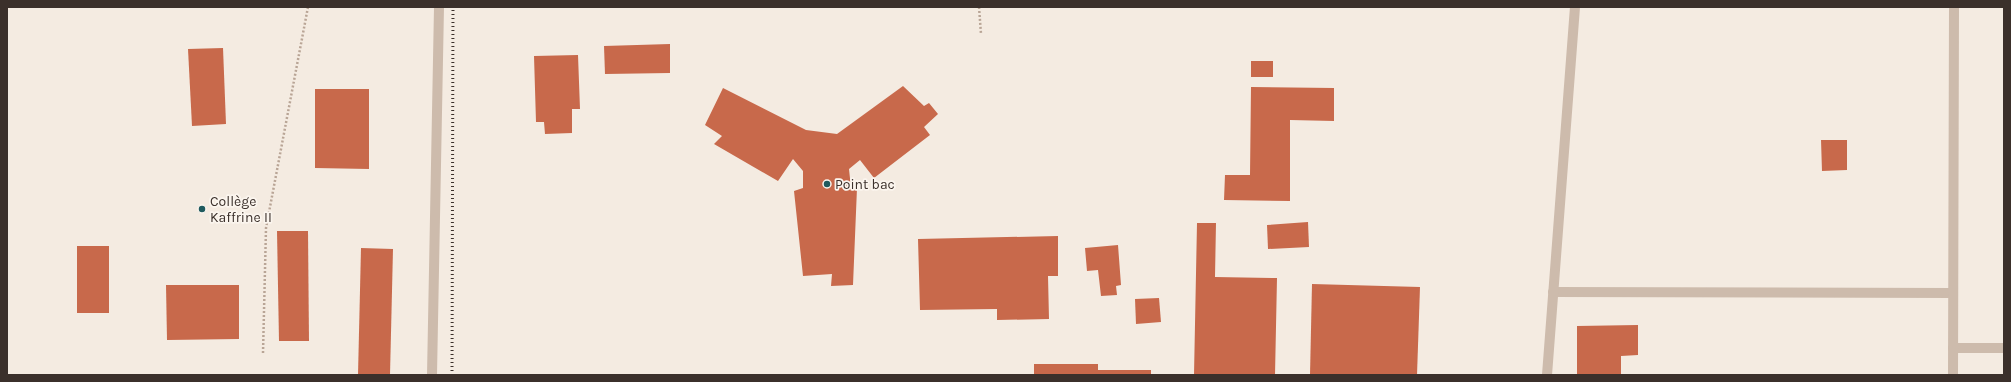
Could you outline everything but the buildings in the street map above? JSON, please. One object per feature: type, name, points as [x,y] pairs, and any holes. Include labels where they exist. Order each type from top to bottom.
[{"type":"street","points":[[432,375],[439,7]]},
{"type":"street","points":[[1547,375],[1575,7]]},
{"type":"street","points":[[1953,375],[1954,7]]},
{"type":"street","points":[[1553,292],[1953,293]]},
{"type":"street","points":[[1953,348],[2004,348]]},
{"type":"path","points":[[263,353],[266,228],[308,7]]},
{"type":"path","points":[[979,7],[980,34]]},
{"type":"railway","points":[[452,375],[453,7]]},
{"type":"place","name":"Point bac","points":[[827,184]]},
{"type":"place","name":"Collège Kaffrine II","points":[[202,209]]}]
